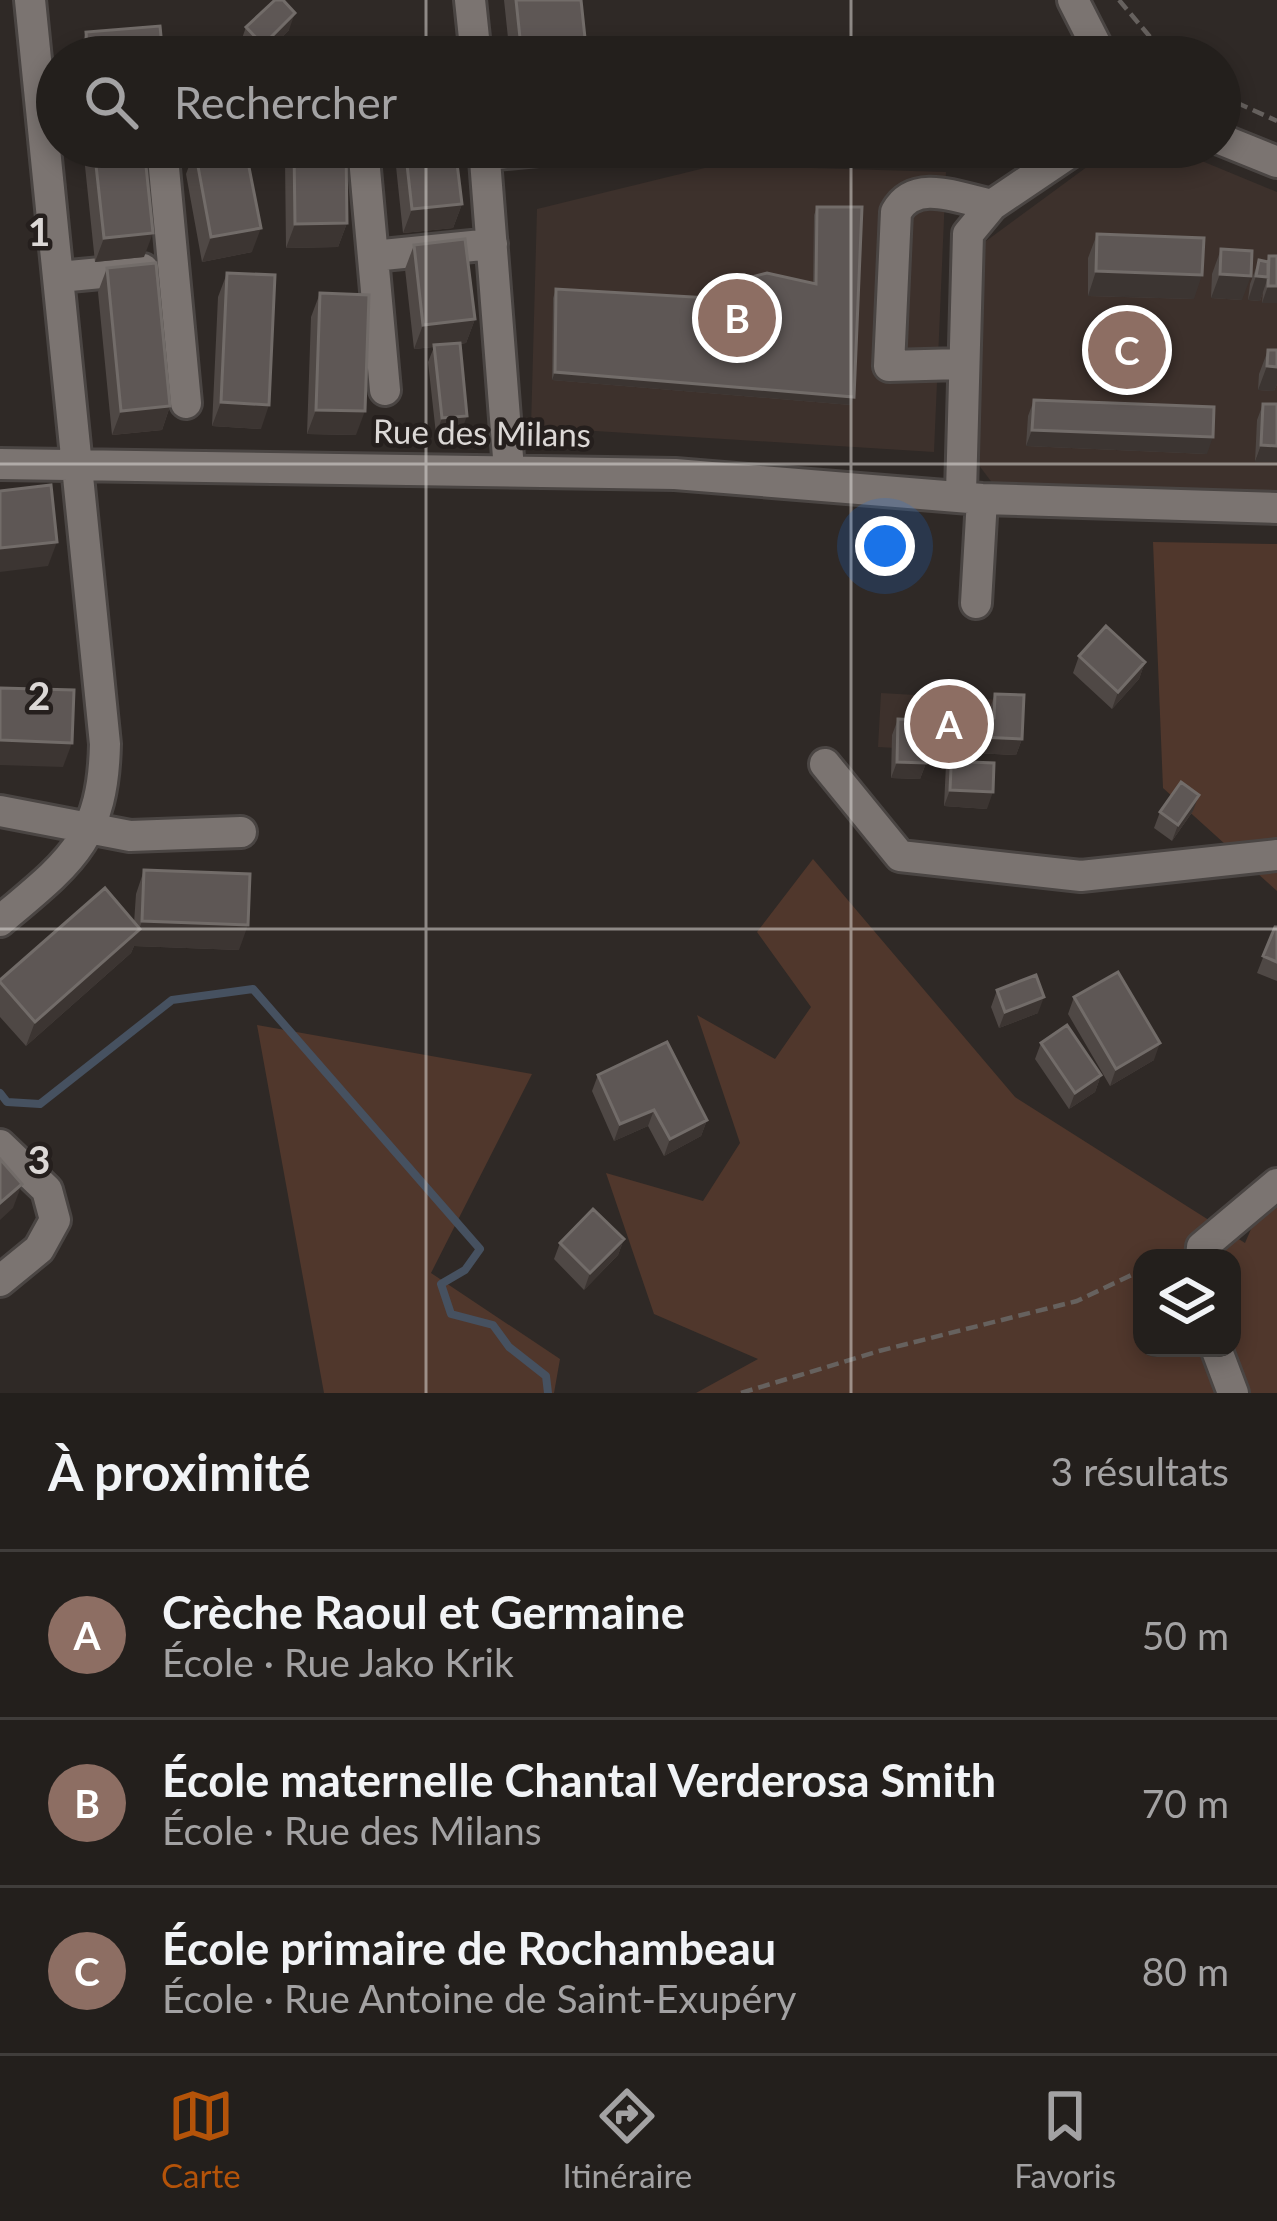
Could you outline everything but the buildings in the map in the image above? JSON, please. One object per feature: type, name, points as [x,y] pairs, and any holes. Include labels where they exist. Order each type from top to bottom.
[{"type":"street","points":[[30,0],[36,58]]},
{"type":"street","points":[[470,0],[474,36]]},
{"type":"street","points":[[1073,0],[1091,36]]},
{"type":"street","points":[[1241,147],[1277,162]]},
{"type":"street","points":[[0,921],[66,866],[92,832],[104,793],[105,744],[48,168]]},
{"type":"street","points":[[163,168],[186,403]]},
{"type":"street","points":[[365,168],[386,390]]},
{"type":"street","points":[[485,168],[509,470]]},
{"type":"street","points":[[976,603],[962,364],[968,234],[992,205],[1047,168]]},
{"type":"street","points":[[962,364],[889,366],[896,212],[911,195],[928,191],[992,205]]},
{"type":"street","points":[[373,256],[492,244]]},
{"type":"street","points":[[59,278],[173,266]]},
{"type":"street","name":"Rue des Milans","points":[[0,464],[675,474],[972,496],[1277,508]]},
{"type":"street","points":[[825,764],[900,856],[1081,876],[1277,855]]},
{"type":"street","points":[[0,811],[92,832],[177,837],[241,832]]},
{"type":"street","points":[[0,1145],[47,1190],[55,1220],[39,1249],[0,1281]]},
{"type":"street","points":[[1204,1249],[1277,1184]]},
{"type":"street","points":[[1219,1357],[1232,1393]]},
{"type":"path","points":[[1120,0],[1150,36]]},
{"type":"path","points":[[1241,105],[1277,121]]},
{"type":"path","points":[[741,1393],[879,1351],[1077,1301],[1133,1274]]},
{"type":"shaded area","points":[[705,168],[946,172],[934,452],[531,427],[537,209]]},
{"type":"shaded area","points":[[1085,168],[1219,168],[1277,192],[1277,497],[996,488],[972,456],[982,244]]},
{"type":"shaded area","points":[[1153,542],[1277,544],[1277,891],[1163,788]]},
{"type":"shaded area","points":[[881,693],[1019,701],[1016,755],[878,747]]},
{"type":"shaded area","points":[[813,859],[1015,1097],[1245,1243],[1277,1169],[1277,1393],[696,1393],[758,1359],[654,1314],[606,1173],[703,1201],[740,1143],[697,1015],[775,1059],[811,1007],[757,932]]},
{"type":"shaded area","points":[[257,1025],[532,1074],[431,1273],[560,1359],[554,1393],[324,1393]]},
{"type":"waterway","points":[[0,1093],[7,1102],[40,1104],[172,1000],[253,989],[480,1249],[465,1270],[441,1284],[451,1314],[493,1325],[509,1347],[546,1376],[548,1393]]},
{"type":"place","name":"École maternelle Chantal Verderosa Smith","points":[[737,318]]},
{"type":"place","name":"École primaire de Rochambeau","points":[[1127,350]]},
{"type":"place","name":"Crèche Raoul et Germaine","points":[[949,724]]}]
